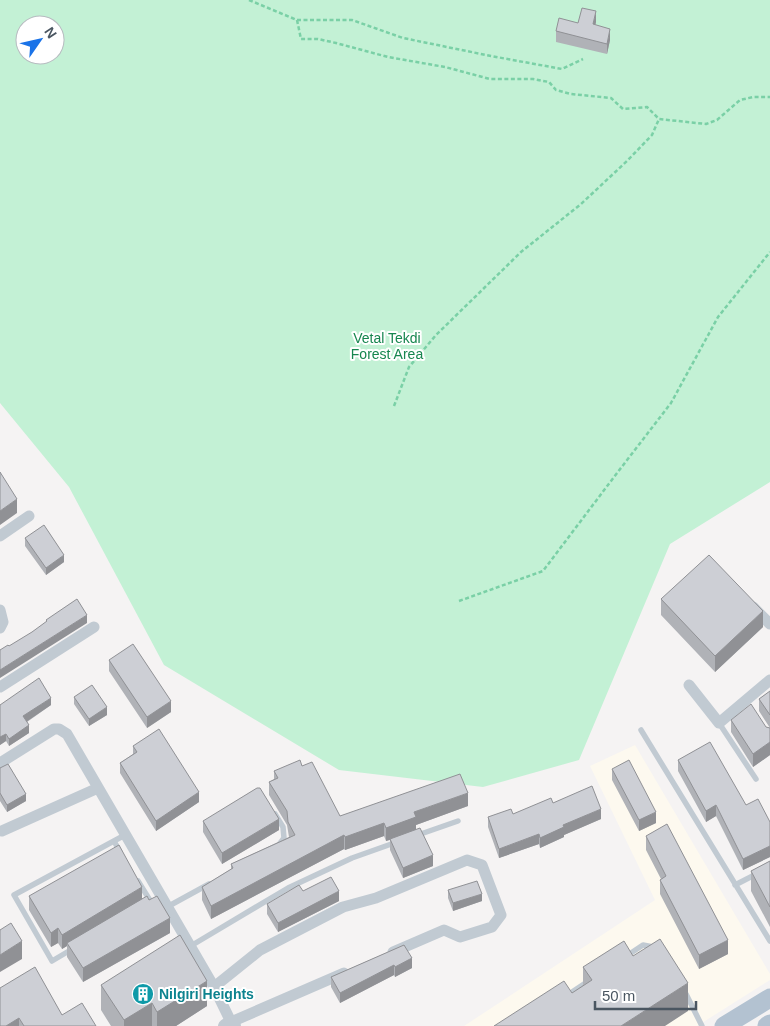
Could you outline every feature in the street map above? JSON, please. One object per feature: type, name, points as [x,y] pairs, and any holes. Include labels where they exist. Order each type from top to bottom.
[{"type":"main road","points":[[724,1026],[770,998]]},
{"type":"street","points":[[0,536],[29,516]]},
{"type":"street","points":[[743,597],[770,624]]},
{"type":"street","points":[[0,610],[3,622],[0,628]]},
{"type":"street","points":[[0,687],[94,627]]},
{"type":"street","points":[[689,685],[719,723],[748,702],[770,680]]},
{"type":"street","points":[[0,763],[54,729],[59,729],[67,734],[214,987],[230,1025],[356,968]]},
{"type":"street","points":[[2,832],[98,788]]},
{"type":"street","points":[[214,987],[260,950],[342,907],[376,898],[467,860],[482,865],[501,915],[492,927],[460,937],[444,930],[382,957]]},
{"type":"lane","points":[[719,723],[756,779]]},
{"type":"lane","points":[[641,730],[770,941]]},
{"type":"lane","points":[[269,851],[278,846],[284,838],[283,827],[274,811]]},
{"type":"lane","points":[[190,947],[296,884],[352,858],[458,821]]},
{"type":"lane","points":[[77,946],[52,961],[14,895],[125,835]]},
{"type":"lane","points":[[114,841],[123,856]]},
{"type":"lane","points":[[735,885],[770,866]]},
{"type":"lane","points":[[132,872],[151,902],[143,907]]},
{"type":"lane","points":[[166,907],[212,882]]},
{"type":"lane","points":[[620,960],[643,945],[654,947],[658,954]]},
{"type":"lane","points":[[558,1002],[596,976]]},
{"type":"lane","points":[[683,988],[702,1026]]},
{"type":"path","points":[[249,0],[297,20],[352,20],[403,38],[562,69],[583,59]]},
{"type":"path","points":[[297,20],[302,39],[318,39],[388,57],[444,67],[490,79],[533,79],[549,82],[556,90],[571,94],[611,98],[623,109],[647,107],[659,119],[706,124],[717,120],[740,100],[753,96],[770,97]]},
{"type":"path","points":[[394,406],[409,367],[436,335],[521,252],[581,204],[627,161],[652,135],[659,119]]},
{"type":"path","points":[[458,601],[543,572],[671,403],[718,317],[770,252]]},
{"type":"shaded area","points":[[635,745],[770,974],[770,980],[697,1026],[464,1026],[655,900],[590,766]]},
{"type":"green space","name":"Vetal Tekdi Forest Area","points":[[0,0],[770,0],[770,482],[670,544],[579,760],[483,787],[339,770],[164,665],[69,487],[0,403]]},
{"type":"building","points":[[582,8],[596,11],[593,24],[610,29],[607,44],[556,31],[559,18],[578,23]]},
{"type":"building","points":[[0,472],[17,499],[0,511]]},
{"type":"building","points":[[44,525],[64,555],[46,568],[25,538]]},
{"type":"building","points":[[709,555],[763,611],[715,656],[661,599]]},
{"type":"building","points":[[77,599],[87,615],[0,670],[0,650],[32,632]]},
{"type":"building","points":[[133,644],[171,701],[147,717],[109,660]]},
{"type":"building","points":[[39,678],[51,698],[23,716],[29,725],[9,739],[6,734],[0,737],[0,705]]},
{"type":"building","points":[[92,685],[107,707],[89,719],[74,697]]},
{"type":"building","points":[[770,691],[770,715],[759,699]]},
{"type":"building","points":[[751,704],[766,727],[770,728],[770,742],[753,754],[731,720]]},
{"type":"building","points":[[159,729],[199,792],[156,821],[120,763],[137,752],[133,746]]},
{"type":"building","points":[[710,742],[746,805],[758,799],[770,822],[770,846],[743,859],[716,805],[706,811],[678,760]]},
{"type":"building","points":[[300,760],[302,766],[312,762],[340,816],[460,774],[468,793],[414,812],[416,817],[386,828],[384,823],[345,837],[344,835],[211,906],[202,887],[233,868],[231,864],[295,835],[288,822],[287,811],[269,782],[278,778],[274,771]]},
{"type":"building","points":[[629,760],[656,812],[639,820],[612,769]]},
{"type":"building","points":[[8,764],[26,794],[7,805],[0,793],[0,768]]},
{"type":"building","points":[[592,786],[601,809],[563,825],[564,827],[540,838],[539,834],[499,849],[488,817],[511,809],[513,814],[551,798],[553,803]]},
{"type":"building","points":[[257,788],[260,788],[279,819],[222,853],[203,821]]},
{"type":"building","points":[[667,824],[728,940],[699,955],[660,880],[666,876],[646,836]]},
{"type":"building","points":[[420,828],[433,855],[403,868],[390,839]]},
{"type":"building","points":[[119,845],[142,887],[62,935],[58,928],[51,933],[29,896]]},
{"type":"building","points":[[770,861],[770,907],[751,871]]},
{"type":"building","points":[[331,877],[339,891],[278,923],[267,904],[299,885],[303,891]]},
{"type":"building","points":[[477,881],[482,894],[453,903],[448,890]]},
{"type":"building","points":[[147,896],[149,900],[157,896],[170,918],[83,968],[67,943]]},
{"type":"building","points":[[11,923],[22,941],[0,955],[0,930]]},
{"type":"building","points":[[180,935],[207,981],[157,1012],[152,1003],[124,1020],[101,985]]},
{"type":"building","points":[[660,939],[688,983],[621,1026],[494,1026],[564,981],[572,993],[592,980],[583,967],[624,941],[633,956]]},
{"type":"building","points":[[404,945],[412,958],[395,967],[394,965],[340,993],[331,977]]},
{"type":"building","points":[[35,967],[62,1015],[82,1003],[96,1026],[24,1026],[19,1018],[6,1026],[0,1026],[0,988]]},
{"type":"place","name":"Nilgiri Heights","points":[[143,994]]}]
